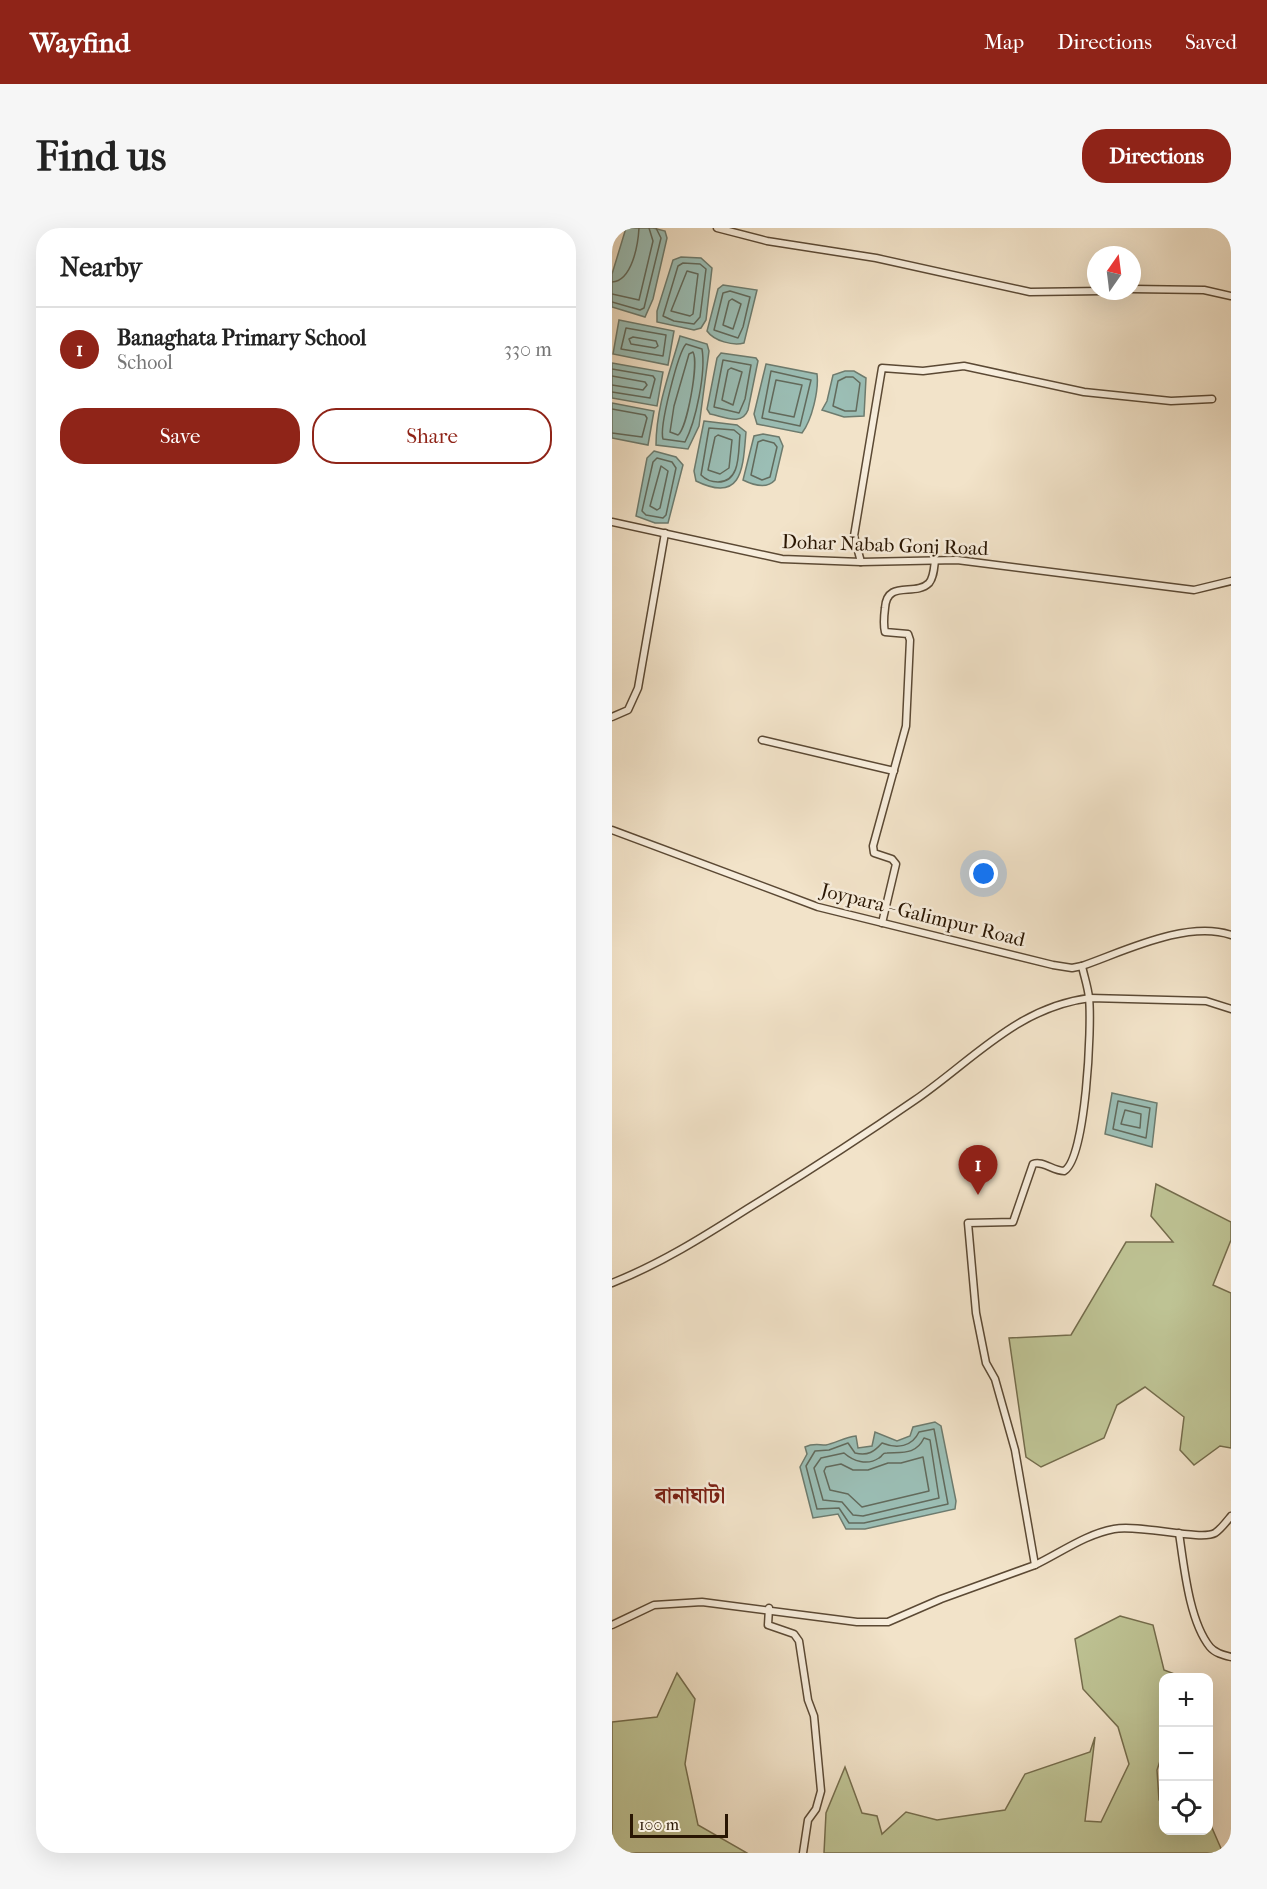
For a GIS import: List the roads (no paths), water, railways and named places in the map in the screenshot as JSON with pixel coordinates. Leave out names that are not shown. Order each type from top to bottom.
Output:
[{"type":"street","points":[[717,228],[767,242],[876,258],[1030,292],[1087,291]]},
{"type":"street","points":[[1141,289],[1204,290],[1231,296]]},
{"type":"street","points":[[861,562],[854,536],[882,368],[923,371],[964,366],[1075,391],[1171,401],[1212,399]]},
{"type":"street","name":"Dohar Nabab Gonj Road","points":[[612,522],[782,559],[861,562],[957,560],[1194,590],[1231,581]]},
{"type":"street","points":[[612,717],[628,710],[638,688],[665,533]]},
{"type":"street","points":[[882,923],[896,864],[892,859],[874,853],[873,846],[906,726],[910,640],[908,634],[885,632],[885,603],[890,594],[899,588],[919,588],[927,585],[932,578],[935,560]]},
{"type":"street","points":[[762,740],[894,771]]},
{"type":"street","name":"Joypara - Galimpur Road","points":[[612,830],[818,907],[1053,965],[1072,968],[1082,966],[1190,931],[1212,930],[1231,935]]},
{"type":"street","points":[[1035,1566],[1015,1450],[995,1379],[986,1363],[976,1313],[968,1224],[1013,1222],[1027,1175],[1036,1162],[1056,1171],[1069,1168],[1085,1108],[1090,998],[1082,966]]},
{"type":"street","points":[[612,1283],[652,1267],[823,1162],[918,1098],[993,1038],[1027,1017],[1076,1000],[1090,998],[1206,1001],[1231,1009]]},
{"type":"street","points":[[612,1625],[654,1605],[702,1602],[769,1608],[872,1623],[888,1622],[949,1596],[1035,1566],[1090,1537],[1116,1528],[1148,1528],[1179,1533],[1215,1533],[1231,1516]]},
{"type":"street","points":[[1179,1533],[1194,1612],[1209,1646],[1216,1652],[1231,1657]]},
{"type":"street","points":[[769,1608],[768,1625],[794,1634],[799,1641],[808,1700],[814,1716],[821,1791],[819,1803],[808,1820],[803,1853]]},
{"type":"water","points":[[626,228],[653,228],[665,231],[667,238],[653,299],[645,317],[612,307],[612,274]]},
{"type":"water","points":[[681,257],[701,258],[712,268],[706,320],[701,328],[694,330],[657,322],[657,311],[673,260]]},
{"type":"water","points":[[723,285],[757,290],[744,343],[724,342],[714,338],[707,331],[718,289]]},
{"type":"water","points":[[619,320],[674,331],[668,365],[613,354]]},
{"type":"water","points":[[680,336],[707,344],[709,351],[699,426],[688,449],[656,445],[661,403]]},
{"type":"water","points":[[721,353],[756,358],[758,361],[748,410],[742,418],[727,418],[710,414],[707,409],[717,358]]},
{"type":"water","points":[[612,363],[663,372],[657,406],[612,398]]},
{"type":"water","points":[[766,364],[817,374],[814,405],[802,433],[757,424],[754,414]]},
{"type":"water","points":[[854,371],[866,378],[864,416],[844,417],[822,410],[827,401],[833,375]]},
{"type":"water","points":[[612,403],[654,411],[648,445],[612,438]]},
{"type":"water","points":[[704,421],[737,425],[746,432],[744,458],[732,485],[723,488],[712,487],[696,481],[694,471]]},
{"type":"water","points":[[763,434],[779,437],[783,446],[775,480],[772,483],[760,485],[743,480],[754,436]]},
{"type":"water","points":[[654,451],[676,457],[683,465],[668,523],[655,523],[636,516],[647,458]]},
{"type":"water","points":[[1112,1093],[1157,1103],[1152,1147],[1105,1134]]},
{"type":"water","points":[[935,1422],[941,1426],[956,1501],[955,1509],[865,1529],[846,1529],[838,1514],[813,1518],[800,1467],[807,1454],[805,1447],[826,1445],[856,1436],[858,1448],[872,1446],[875,1432],[897,1441],[910,1436],[913,1427]]},
{"type":"place","name":"Banaghata Primary School","points":[[978,1195]]},
{"type":"district","name":"বানাঘাটা","points":[[690,1496]]}]
